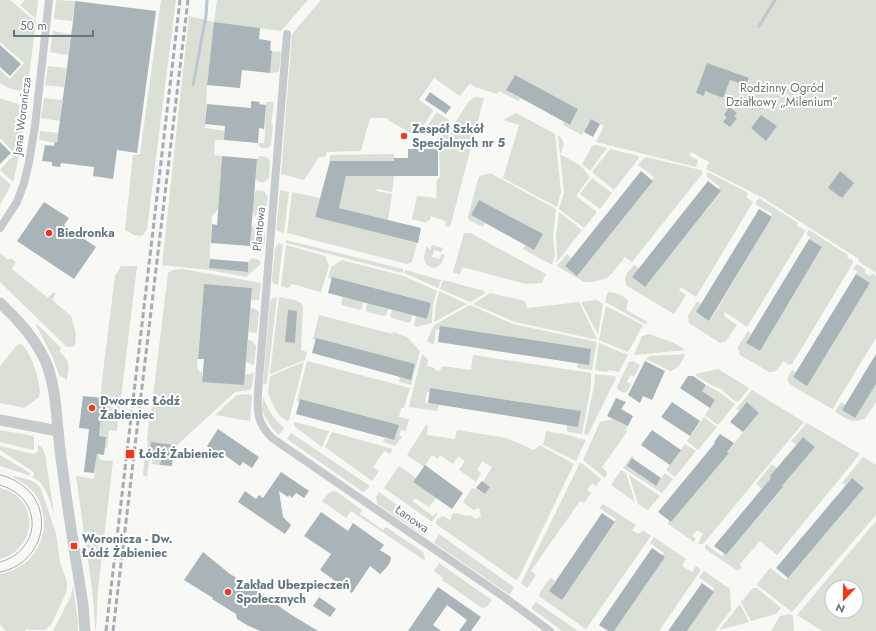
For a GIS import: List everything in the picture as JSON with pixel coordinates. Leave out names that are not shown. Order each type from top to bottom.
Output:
[{"type":"street","name":"Jana Woronicza","points":[[0,228],[17,202],[30,162],[49,0]]},
{"type":"street","name":"Plantowa","points":[[262,425],[257,408],[258,392],[287,34]]},
{"type":"street","points":[[0,303],[31,336],[45,361],[52,383],[83,605],[85,631]]},
{"type":"street","points":[[0,420],[58,431]]},
{"type":"street","name":"Łanowa","points":[[262,425],[272,438],[504,597],[550,631]]},
{"type":"green space","points":[[0,0],[10,0],[36,22],[27,90],[25,91],[12,89],[0,83],[0,70],[10,79],[24,63],[0,42]]},
{"type":"green space","points":[[25,0],[38,0],[36,19],[20,5]]},
{"type":"green space","points":[[56,0],[75,1],[72,21],[54,19]]},
{"type":"green space","points":[[161,0],[176,0],[147,229],[142,236],[134,235],[125,230],[133,155],[140,154]]},
{"type":"green space","points":[[217,0],[308,0],[281,31],[214,22]]},
{"type":"green space","name":"Rodzinny Ogród Działkowy „Milenium”","points":[[321,0],[876,0],[876,273],[858,261],[859,259],[763,198],[706,169],[709,162],[691,152],[690,156],[698,160],[696,167],[596,142],[604,126],[591,119],[582,135],[563,125],[564,122],[570,125],[578,109],[515,75],[506,90],[520,98],[519,101],[499,91],[497,94],[475,87],[470,83],[460,96],[434,78],[419,100],[433,111],[417,135],[414,135],[387,118],[370,118],[361,151],[327,152],[325,157],[319,157],[304,180],[281,174],[292,34]]},
{"type":"green space","points":[[189,16],[214,22],[207,85],[205,128],[225,131],[224,140],[215,140],[214,155],[222,156],[218,209],[212,216],[209,268],[247,272],[248,262],[252,258],[259,260],[261,264],[246,277],[209,270],[162,265]]},
{"type":"green space","points":[[53,31],[71,34],[68,55],[50,52]]},
{"type":"green space","points":[[272,51],[279,51],[281,53],[279,72],[270,73]]},
{"type":"green space","points":[[48,66],[66,68],[64,87],[45,85]]},
{"type":"green space","points":[[475,97],[484,98],[450,227],[445,226],[446,221],[431,216],[429,221],[426,223],[412,219],[417,196],[436,198],[437,180],[440,177],[439,146],[417,146],[417,141],[430,142],[444,134],[457,120],[469,101]]},
{"type":"green space","points":[[0,98],[20,105],[25,109],[19,156],[13,182],[0,170],[15,154],[0,138]]},
{"type":"green space","points":[[44,98],[62,100],[60,121],[41,118]]},
{"type":"green space","points":[[266,102],[274,102],[271,124],[273,126],[271,145],[268,148],[261,148],[258,143],[264,143]]},
{"type":"green space","points":[[437,112],[449,120],[437,132],[429,135],[421,135]]},
{"type":"green space","points":[[516,113],[555,134],[561,192],[557,207],[503,178],[519,125],[503,120]]},
{"type":"green space","points":[[40,131],[58,133],[57,143],[39,140]]},
{"type":"green space","points":[[558,135],[564,144],[560,154]]},
{"type":"green space","points":[[596,145],[607,148],[590,171],[582,164],[592,146]]},
{"type":"green space","points":[[610,149],[639,156],[614,190],[592,172]]},
{"type":"green space","points":[[394,154],[394,161],[330,161],[330,155]]},
{"type":"green space","points":[[560,154],[581,166],[590,177],[576,196],[597,212],[584,228],[559,209],[564,192]]},
{"type":"green space","points":[[260,156],[267,157],[270,161],[269,178],[264,182],[258,182],[255,178],[257,159]]},
{"type":"green space","points":[[646,157],[701,170],[703,173],[632,262],[625,257],[607,278],[593,282],[584,282],[557,266],[567,254],[571,258],[565,266],[577,275],[653,181],[652,180],[654,177],[638,165]]},
{"type":"green space","points":[[708,172],[748,193],[746,197],[753,202],[696,297],[681,287],[679,291],[686,295],[674,314],[627,286],[625,277],[634,265],[639,268],[632,277],[645,287],[721,192],[718,189],[720,187],[706,176]]},
{"type":"green space","points":[[490,173],[556,209],[553,236],[555,256],[552,265],[523,249],[525,245],[534,249],[542,234],[479,200],[471,215],[485,223],[483,227],[469,220],[468,217],[478,179],[480,176]]},
{"type":"green space","points":[[0,175],[11,185],[0,205]]},
{"type":"green space","points":[[346,176],[394,176],[392,192],[377,189],[376,191],[392,194],[388,220],[339,208]]},
{"type":"green space","points":[[592,178],[612,193],[600,209],[580,194]]},
{"type":"green space","points":[[257,190],[264,191],[268,197],[266,212],[263,216],[255,217],[253,203]]},
{"type":"green space","points":[[280,190],[289,192],[284,233],[276,230]]},
{"type":"green space","points":[[292,192],[320,198],[315,217],[417,243],[412,262],[407,264],[287,233]]},
{"type":"green space","points":[[759,198],[798,223],[797,226],[805,230],[805,232],[747,327],[725,312],[724,316],[737,325],[726,341],[720,343],[689,323],[688,316],[697,301],[701,304],[696,313],[710,321],[772,217],[772,214],[755,204]]},
{"type":"green space","points":[[559,212],[582,230],[556,262],[556,236]]},
{"type":"green space","points":[[255,225],[264,228],[265,233],[264,245],[258,250],[253,250],[250,247],[251,228]]},
{"type":"green space","points":[[809,230],[848,255],[847,257],[853,261],[853,263],[792,364],[789,365],[783,361],[776,371],[769,372],[740,355],[738,347],[748,331],[751,333],[746,343],[760,351],[822,247],[809,239],[810,237],[806,234]]},
{"type":"green space","points":[[464,233],[470,233],[546,274],[542,283],[526,284],[462,267],[460,275],[453,272]]},
{"type":"green space","points":[[286,240],[403,269],[403,273],[286,243]]},
{"type":"green space","points":[[278,243],[283,245],[278,285],[273,283],[272,279],[275,249]]},
{"type":"green space","points":[[286,245],[325,256],[329,266],[321,292],[292,284],[288,288],[281,286]]},
{"type":"green space","points":[[432,245],[443,248],[442,252],[434,250],[432,257],[440,259],[441,254],[445,255],[440,264],[433,268],[427,265],[424,258],[427,246],[430,250]]},
{"type":"green space","points":[[0,253],[8,260],[10,258],[16,262],[12,269],[48,298],[53,292],[56,294],[52,300],[71,316],[76,334],[75,346],[67,347],[0,282]]},
{"type":"green space","points":[[342,260],[404,276],[437,291],[433,305],[432,323],[416,327],[414,325],[416,316],[427,319],[431,303],[332,277],[332,279],[328,278],[331,267]]},
{"type":"green space","points":[[857,264],[866,270],[865,273],[870,276],[872,273],[876,276],[876,338],[832,409],[791,385],[788,378],[792,370],[796,372],[793,377],[807,385],[870,283],[856,274],[858,271],[853,269]]},
{"type":"green space","points":[[121,266],[137,266],[117,431],[109,430],[107,448],[105,448],[93,436],[100,430],[103,398],[101,395],[102,380],[115,276]]},
{"type":"green space","points":[[182,269],[261,283],[259,300],[252,300],[252,288],[204,284],[203,294],[197,368],[200,372],[202,372],[202,381],[243,385],[244,375],[254,373],[252,387],[250,390],[235,392],[176,446],[159,443],[162,455],[160,465],[152,464],[153,454],[150,454],[147,477],[143,474],[168,273],[173,270]]},
{"type":"green space","points":[[405,270],[441,280],[438,288],[404,273]]},
{"type":"green space","points":[[443,280],[485,291],[484,294],[470,302],[440,289]]},
{"type":"green space","points":[[439,291],[467,304],[434,322],[436,304]]},
{"type":"green space","points":[[609,292],[624,297],[628,301],[626,310],[646,321],[647,324],[605,302]]},
{"type":"green space","points":[[490,293],[525,301],[527,308],[579,302],[597,339],[515,322],[473,304]]},
{"type":"green space","points":[[277,297],[267,383],[263,385],[270,302],[273,298]]},
{"type":"green space","points":[[279,297],[295,300],[302,304],[301,350],[307,352],[305,360],[270,374]]},
{"type":"green space","points":[[343,297],[363,302],[362,308],[360,310],[342,305],[341,303]]},
{"type":"green space","points":[[597,300],[603,304],[598,335],[581,302]]},
{"type":"green space","points":[[367,303],[388,309],[386,315],[384,316],[367,312]]},
{"type":"green space","points":[[470,305],[513,324],[597,342],[592,370],[577,368],[578,363],[436,329],[434,345],[427,341],[434,325]]},
{"type":"green space","points":[[606,306],[643,325],[628,352],[599,340]]},
{"type":"green space","points":[[251,308],[256,309],[259,312],[257,333],[249,332]]},
{"type":"green space","points":[[392,310],[412,315],[411,321],[409,323],[392,318],[390,316]]},
{"type":"green space","points":[[319,315],[393,334],[393,332],[407,337],[420,351],[411,385],[399,382],[400,377],[313,339]]},
{"type":"green space","points":[[37,324],[61,348],[59,351],[66,358],[68,364],[67,380],[59,375],[53,358],[36,325]]},
{"type":"green space","points":[[649,334],[672,342],[686,350],[634,355],[642,336]]},
{"type":"green space","points":[[248,340],[252,341],[256,346],[254,365],[246,362]]},
{"type":"green space","points":[[599,343],[628,355],[619,372],[595,370]]},
{"type":"green space","points":[[21,344],[25,347],[32,360],[40,392],[39,397],[24,408],[0,403],[0,366],[17,345]]},
{"type":"green space","points":[[422,354],[428,360],[427,366],[440,371],[442,366],[471,370],[473,355],[591,373],[591,386],[582,434],[568,432],[567,430],[567,425],[578,427],[581,411],[431,388],[430,392],[427,392],[425,403],[439,405],[437,411],[409,407]]},
{"type":"green space","points":[[685,354],[678,367],[670,371],[646,359],[650,356]]},
{"type":"green space","points":[[307,361],[410,388],[404,408],[401,408],[399,417],[409,419],[406,431],[401,430],[399,435],[402,437],[395,446],[383,442],[384,438],[394,440],[398,425],[300,399],[299,402],[297,401]]},
{"type":"green space","points":[[633,361],[640,365],[634,377],[630,375],[627,382],[631,384],[628,391],[624,393],[618,390],[617,387],[629,362]]},
{"type":"green space","points":[[304,362],[289,420],[287,421],[276,411],[268,393],[270,376]]},
{"type":"green space","points":[[718,369],[749,388],[738,402],[733,400],[721,389],[711,385],[695,375]]},
{"type":"green space","points":[[595,374],[614,376],[616,378],[588,435],[584,434]]},
{"type":"green space","points":[[876,384],[876,402],[864,420],[862,419],[855,421],[845,418],[835,412],[841,402],[845,405],[842,410],[855,418]]},
{"type":"green space","points":[[706,385],[718,391],[735,404],[718,425],[705,415],[715,400],[702,391]]},
{"type":"green space","points":[[752,390],[804,422],[703,544],[698,544],[703,534],[697,530],[692,536],[696,539],[694,542],[668,524],[669,521],[671,522],[759,413],[747,402],[740,411],[736,409]]},
{"type":"green space","points":[[249,394],[252,396],[250,421],[215,415],[237,395]]},
{"type":"green space","points":[[263,397],[271,414],[284,428],[279,435],[272,428],[262,411]]},
{"type":"green space","points":[[704,417],[717,427],[698,450],[687,441]]},
{"type":"green space","points":[[614,419],[628,426],[626,430],[627,432],[602,467],[607,472],[605,478],[583,460],[600,422]]},
{"type":"green space","points":[[295,422],[329,431],[322,447],[294,426]]},
{"type":"green space","points":[[807,423],[860,454],[777,555],[760,541],[740,564],[742,569],[740,568],[738,571],[705,549],[705,546],[706,544],[722,556],[724,554],[726,555],[783,488],[782,486],[815,447],[803,437],[796,445],[791,441]]},
{"type":"green space","points":[[426,425],[428,425],[427,435],[455,439],[457,430],[506,438],[534,450],[540,445],[574,464],[518,579],[516,580],[436,524],[437,519],[443,516],[450,520],[453,513],[470,515],[476,519],[481,516],[479,508],[473,510],[463,502],[472,488],[485,494],[490,487],[483,482],[492,467],[482,461],[477,470],[481,473],[476,482],[459,470],[465,461],[458,456],[453,464],[440,455],[438,459],[432,455],[424,467],[407,455]]},
{"type":"green space","points":[[0,430],[34,436],[34,449],[0,442]]},
{"type":"green space","points":[[546,431],[586,440],[576,461],[542,444],[544,442]]},
{"type":"green space","points":[[332,432],[393,449],[390,454],[384,451],[373,467],[379,471],[372,481],[325,447]]},
{"type":"green space","points":[[291,433],[370,486],[363,492],[287,439]]},
{"type":"green space","points":[[38,444],[45,454],[54,514],[44,488],[33,478],[34,473],[0,450],[0,446],[33,454],[38,452]]},
{"type":"green space","points":[[685,444],[696,451],[675,477],[666,470]]},
{"type":"green space","points":[[97,453],[100,460],[113,461],[98,590],[96,630],[91,582],[76,476],[94,479]]},
{"type":"green space","points":[[0,455],[30,473],[30,475],[0,466]]},
{"type":"green space","points":[[633,456],[634,457],[627,466],[655,486],[665,473],[673,479],[662,493],[623,468]]},
{"type":"green space","points":[[863,457],[876,465],[876,515],[792,612],[757,584],[770,568],[786,580],[864,488],[852,478],[845,485],[842,483]]},
{"type":"green space","points":[[580,463],[601,479],[596,486],[592,483],[587,490],[591,493],[584,503],[580,501],[531,571],[536,575],[527,588],[521,583]]},
{"type":"green space","points":[[772,464],[777,468],[762,489],[756,484]]},
{"type":"green space","points":[[399,466],[416,478],[413,482],[436,498],[429,507],[415,498],[412,501],[433,516],[438,513],[433,521],[384,488]]},
{"type":"green space","points":[[621,470],[626,473],[635,502],[611,485]]},
{"type":"green space","points":[[629,475],[660,496],[648,510],[638,504]]},
{"type":"green space","points":[[13,477],[24,478],[40,487],[56,533],[60,562],[67,582],[66,593],[51,625],[45,630],[27,629],[25,631],[6,631],[0,625],[0,574],[13,570],[24,564],[39,546],[43,534],[44,522],[42,510],[37,497],[26,486]]},
{"type":"green space","points":[[0,488],[12,493],[22,502],[27,511],[29,521],[25,540],[19,549],[0,559]]},
{"type":"green space","points":[[332,491],[337,492],[362,510],[360,514],[383,530],[386,527],[423,552],[425,558],[424,560],[351,511],[346,518],[322,501]]},
{"type":"green space","points":[[379,492],[428,527],[423,535],[377,504],[376,497]]},
{"type":"green space","points":[[603,504],[636,525],[632,530],[638,534],[643,530],[651,536],[586,629],[540,597],[539,594],[551,578],[555,581],[549,591],[562,599],[615,523],[614,521],[616,519],[599,508]]},
{"type":"green space","points":[[876,521],[876,631],[822,631],[797,615],[824,583],[824,619],[864,619],[864,579],[827,579]]},
{"type":"green space","points":[[439,534],[514,587],[510,595],[434,543]]},
{"type":"green space","points":[[654,537],[686,559],[682,566],[692,572],[696,566],[701,570],[659,631],[614,631],[664,553],[650,543]]},
{"type":"green space","points":[[439,563],[492,600],[489,604],[482,608],[442,580],[443,578],[434,571]]},
{"type":"green space","points":[[704,571],[730,589],[731,610],[715,631],[687,631],[714,592],[712,590],[714,588],[699,577]]},
{"type":"green space","points":[[73,586],[78,631],[53,631],[71,596]]},
{"type":"green space","points":[[753,588],[757,588],[781,608],[776,614],[751,621],[741,602]]},
{"type":"green space","points":[[536,602],[578,631],[562,631],[531,608]]},
{"type":"green space","points":[[740,604],[749,622],[719,630]]},
{"type":"green space","points":[[790,614],[793,616],[794,631],[771,631],[780,616]]},
{"type":"building","points":[[75,1],[156,11],[137,153],[117,150],[113,179],[93,176],[94,167],[61,163],[60,167],[52,166],[52,162],[42,161],[45,145],[54,146],[55,142],[57,143]]},
{"type":"building","points":[[214,22],[260,28],[259,39],[271,41],[270,50],[272,51],[270,73],[242,70],[240,88],[207,85]]},
{"type":"building","points":[[0,45],[21,64],[10,76],[0,67]]},
{"type":"building","points":[[707,63],[749,78],[746,85],[730,80],[723,98],[705,91],[704,96],[696,93]]},
{"type":"building","points":[[515,75],[578,109],[570,125],[506,90]]},
{"type":"building","points":[[430,92],[451,107],[446,114],[425,100]]},
{"type":"building","points":[[251,101],[260,102],[259,104],[266,105],[264,129],[259,128],[258,143],[224,140],[225,126],[205,124],[207,104],[251,108]]},
{"type":"building","points":[[729,107],[737,113],[734,116],[737,118],[730,127],[723,122],[727,117],[724,115]]},
{"type":"building","points":[[761,115],[777,126],[766,141],[751,128]]},
{"type":"building","points":[[591,119],[600,124],[593,137],[584,132]]},
{"type":"building","points":[[0,142],[11,153],[0,164]]},
{"type":"building","points":[[408,149],[438,149],[438,176],[346,176],[339,208],[421,228],[418,243],[315,217],[330,161],[394,161],[394,158],[408,158]]},
{"type":"building","points":[[222,156],[257,159],[250,246],[211,243],[212,224],[217,225]]},
{"type":"building","points":[[641,171],[653,181],[577,276],[565,266]]},
{"type":"building","points":[[840,171],[854,183],[842,198],[828,188]]},
{"type":"building","points":[[708,181],[721,191],[645,287],[632,277]]},
{"type":"building","points":[[479,200],[543,234],[534,250],[471,215]]},
{"type":"building","name":"Biedronka","points":[[44,202],[69,218],[64,225],[96,247],[74,279],[17,241]]},
{"type":"building","points":[[759,209],[772,217],[709,321],[696,312]]},
{"type":"building","points":[[809,239],[822,247],[760,351],[746,343]]},
{"type":"building","points":[[210,259],[248,262],[248,272],[209,268]]},
{"type":"building","points":[[856,274],[870,283],[807,386],[793,377]]},
{"type":"building","points":[[332,277],[431,303],[427,319],[328,293]]},
{"type":"building","points":[[204,284],[252,288],[244,385],[202,382],[204,359],[198,359]]},
{"type":"building","points":[[288,310],[297,311],[295,343],[285,342]]},
{"type":"building","points":[[440,326],[591,349],[589,365],[438,342]]},
{"type":"building","points":[[316,338],[415,364],[411,380],[312,353]]},
{"type":"building","points":[[876,354],[876,384],[855,418],[842,410]]},
{"type":"building","points":[[645,361],[665,371],[652,400],[643,396],[640,403],[628,395]]},
{"type":"building","points":[[688,376],[693,376],[706,385],[702,391],[715,400],[710,408],[680,388]]},
{"type":"building","points":[[430,388],[581,411],[578,427],[428,403]]},
{"type":"building","points":[[83,396],[103,398],[99,436],[106,437],[104,455],[97,454],[94,473],[84,472],[89,429],[79,428]]},
{"type":"building","points":[[616,398],[626,402],[621,409],[633,416],[628,426],[607,416]]},
{"type":"building","points":[[300,399],[399,425],[394,440],[296,414]]},
{"type":"building","points":[[672,402],[700,421],[690,436],[661,417]]},
{"type":"building","points":[[747,402],[759,413],[743,432],[730,422]]},
{"type":"building","points":[[218,429],[259,457],[252,468],[243,462],[240,466],[219,451],[218,454],[207,446]]},
{"type":"building","points":[[652,430],[681,450],[670,465],[641,445]]},
{"type":"building","points":[[720,434],[734,443],[727,452],[729,453],[671,522],[658,512],[715,443],[714,442]]},
{"type":"building","points":[[803,437],[815,447],[726,555],[714,546]]},
{"type":"building","points":[[151,442],[174,445],[172,466],[160,465],[161,460],[149,458]]},
{"type":"building","points":[[632,458],[661,478],[656,486],[627,466]]},
{"type":"building","points":[[425,465],[463,493],[452,509],[413,482]]},
{"type":"building","points":[[281,472],[309,491],[304,498],[296,493],[292,498],[289,495],[288,497],[279,491],[283,517],[291,525],[285,534],[238,502],[245,491],[256,499],[259,495],[263,498]]},
{"type":"building","points":[[852,478],[864,488],[788,578],[776,568]]},
{"type":"building","points":[[482,481],[490,487],[485,494],[476,488]]},
{"type":"building","points":[[321,512],[348,531],[353,523],[384,545],[380,550],[391,557],[387,567],[380,574],[370,566],[352,593],[320,570],[331,554],[304,536]]},
{"type":"building","points":[[602,513],[615,522],[562,600],[549,591]]},
{"type":"building","points":[[652,548],[665,557],[614,631],[608,631],[599,625]]},
{"type":"building","name":"Zakład Ubezpieczeń Społecznych","points":[[203,552],[230,574],[267,596],[266,597],[290,614],[318,631],[260,631],[237,619],[236,614],[184,580]]},
{"type":"building","points":[[702,583],[714,592],[687,631],[668,631]]},
{"type":"building","points":[[438,587],[481,617],[471,631],[459,631],[467,620],[447,605],[433,625],[441,631],[408,631]]},
{"type":"building","points":[[319,597],[336,609],[330,617],[313,606]]},
{"type":"waterway","points":[[193,85],[206,16],[207,0]]},
{"type":"waterway","points":[[759,26],[775,0]]},
{"type":"tram line","points":[[0,475],[14,480],[27,489],[36,501],[40,513],[41,526],[39,539],[25,560],[14,568],[0,572]]},
{"type":"tram line","points":[[0,485],[13,490],[23,499],[29,508],[32,518],[30,537],[25,545],[18,553],[0,562]]},
{"type":"railway","points":[[106,631],[180,0]]},
{"type":"railway","points":[[113,631],[188,0]]},
{"type":"place","name":"Zespół Szkół Specjalnych nr 5","points":[[404,136]]},
{"type":"place","name":"Biedronka","points":[[49,233]]},
{"type":"place","name":"Dworzec Łódź Żabieniec","points":[[92,408]]},
{"type":"place","name":"Łódź Żabieniec","points":[[130,454]]},
{"type":"place","name":"Woronicza - Dw. Łódź Żabieniec","points":[[74,546]]},
{"type":"place","name":"Zakład Ubezpieczeń Społecznych","points":[[228,592]]}]
